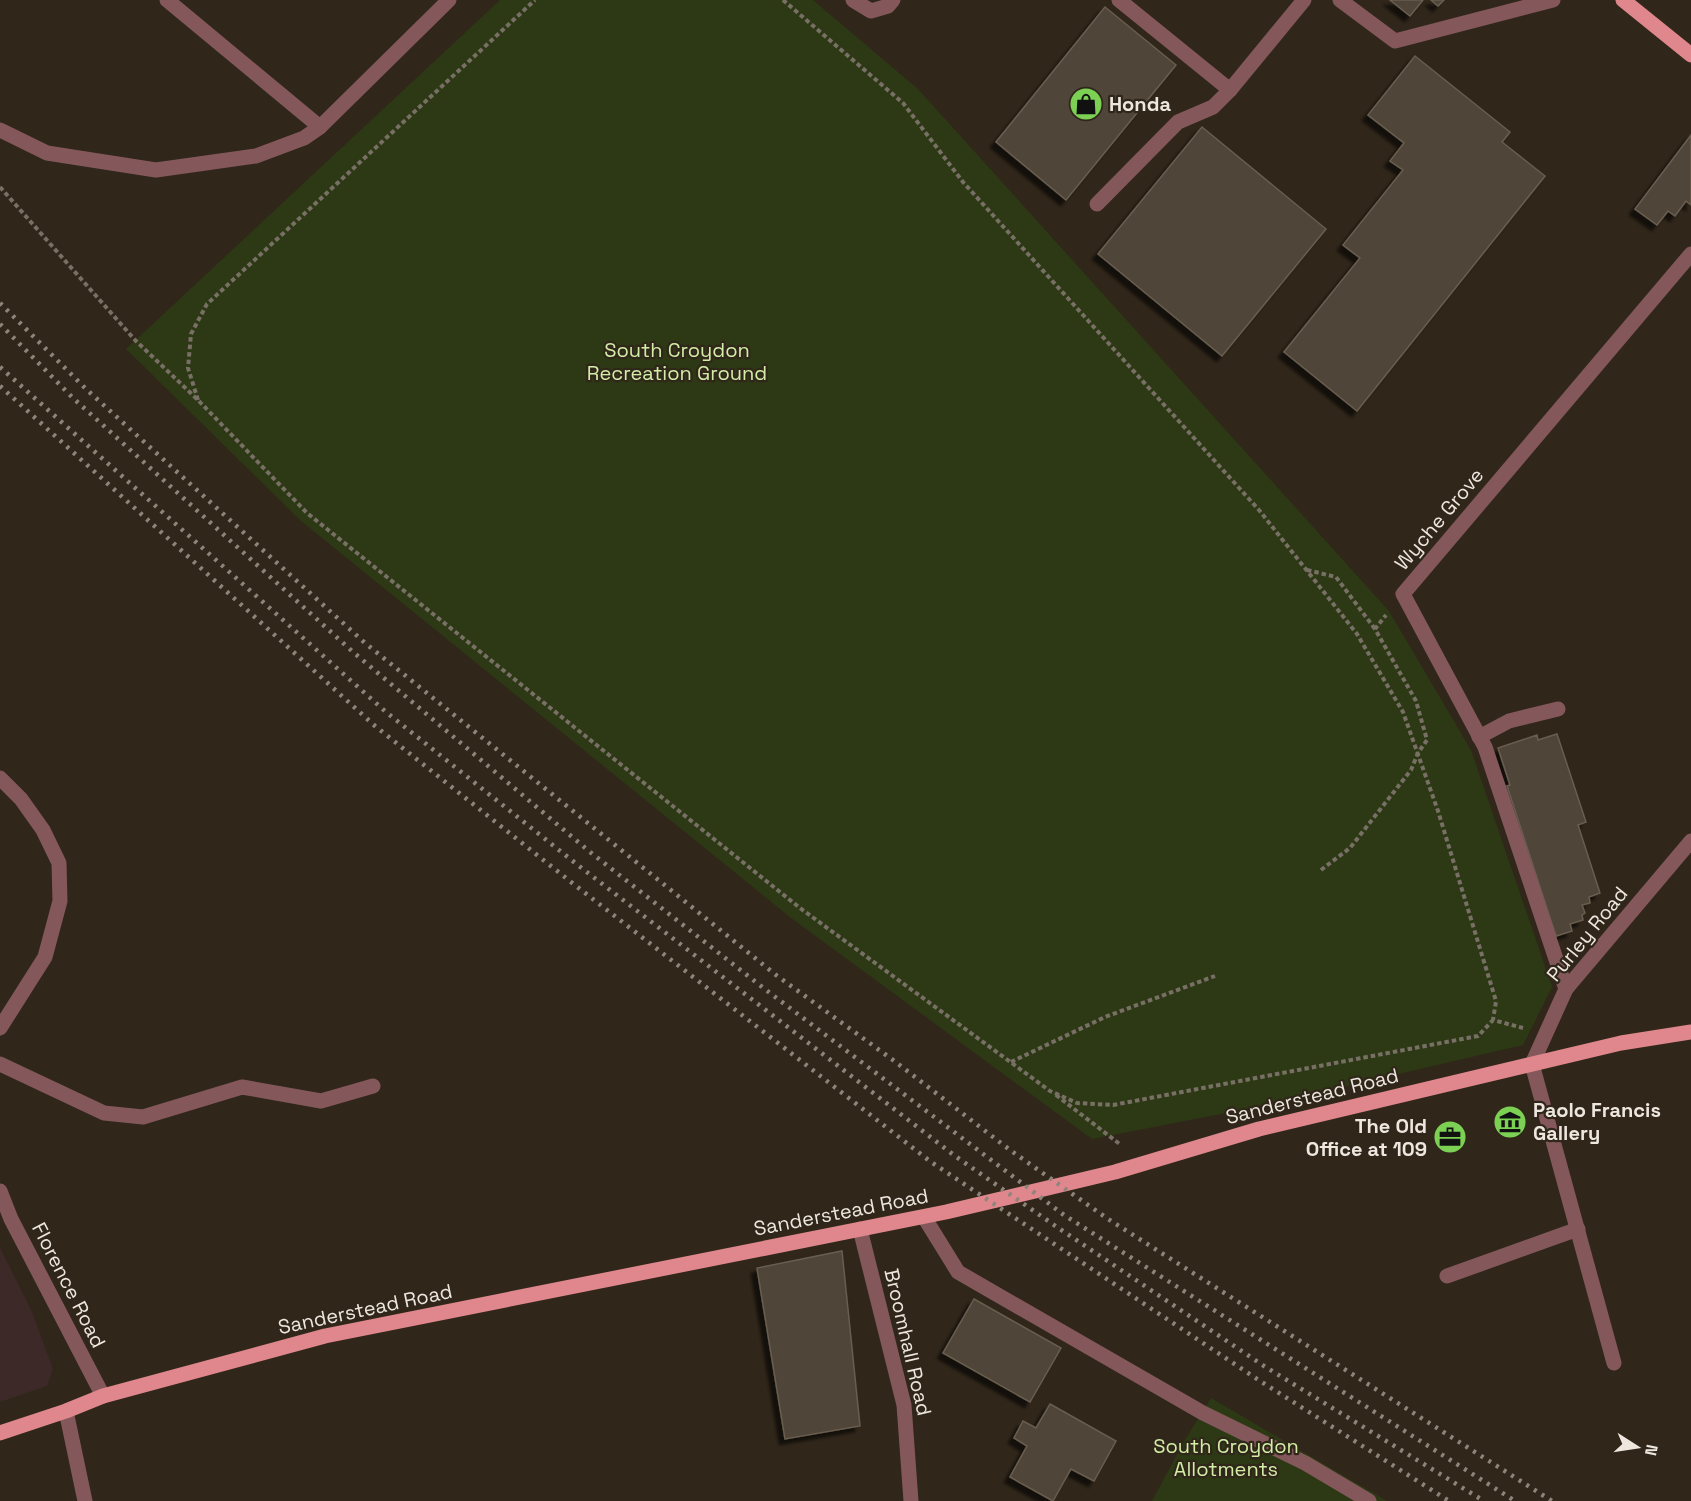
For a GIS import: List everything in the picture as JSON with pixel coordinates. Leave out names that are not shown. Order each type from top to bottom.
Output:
[{"type":"main road","points":[[1623,0],[1691,55]]},
{"type":"main road","name":"Sanderstead Road","points":[[0,1433],[103,1396],[325,1336],[924,1217],[1115,1172],[1259,1129],[1621,1043],[1691,1032]]},
{"type":"street","points":[[167,0],[320,127]]},
{"type":"street","points":[[0,130],[47,153],[156,170],[256,156],[304,138],[320,127],[449,0]]},
{"type":"street","points":[[853,0],[871,11],[888,6],[893,0]]},
{"type":"street","points":[[1119,0],[1230,90]]},
{"type":"street","points":[[1097,204],[1178,122],[1213,107],[1230,90],[1304,0]]},
{"type":"street","points":[[1340,0],[1395,40],[1553,0]]},
{"type":"street","name":"Wyche Grove","points":[[1566,989],[1485,747],[1403,594],[1691,254]]},
{"type":"street","points":[[1479,737],[1509,721],[1558,709]]},
{"type":"street","points":[[0,778],[21,799],[43,830],[58,863],[60,901],[45,957],[0,1028]]},
{"type":"street","name":"Purley Road","points":[[1532,1064],[1566,989],[1691,841]]},
{"type":"street","points":[[0,1064],[104,1113],[143,1117],[242,1087],[321,1101],[373,1086]]},
{"type":"street","points":[[1532,1064],[1614,1363]]},
{"type":"street","name":"Florence Road","points":[[0,1191],[11,1219],[103,1396]]},
{"type":"street","points":[[924,1217],[958,1272],[1203,1413],[1305,1463],[1369,1501]]},
{"type":"street","name":"Broomhall Road","points":[[860,1229],[904,1405],[911,1501]]},
{"type":"street","points":[[1447,1276],[1578,1230]]},
{"type":"street","points":[[66,1411],[85,1501]]},
{"type":"path","points":[[198,400],[188,368],[191,334],[207,304],[535,0]]},
{"type":"path","points":[[783,0],[903,103],[963,182],[1259,510],[1357,634],[1403,712],[1438,811],[1496,1001],[1493,1020],[1478,1036],[1113,1104],[1077,1103],[1050,1091]]},
{"type":"path","points":[[0,187],[135,340],[198,400],[307,513],[800,908],[1011,1062],[1144,1163]]},
{"type":"path","points":[[1306,570],[1336,577],[1375,629],[1416,701],[1427,740],[1418,753],[1411,770],[1350,848],[1321,870]]},
{"type":"path","points":[[1375,629],[1403,594]]},
{"type":"path","points":[[1011,1062],[1105,1017],[1215,976]]},
{"type":"path","points":[[1493,1020],[1546,1033]]},
{"type":"shaded area","points":[[0,1248],[32,1312],[53,1369],[47,1386],[0,1402]]},
{"type":"green space","name":"South Croydon Recreation Ground","points":[[500,0],[813,0],[918,89],[1389,611],[1471,750],[1552,987],[1523,1045],[1257,1107],[1092,1139],[791,918],[301,521],[126,349]]},
{"type":"green space","name":"South Croydon Allotments","points":[[1211,1398],[1387,1501],[1152,1501],[1183,1443]]},
{"type":"building","points":[[1390,0],[1423,0],[1410,16]]},
{"type":"building","points":[[1431,0],[1444,0],[1438,6]]},
{"type":"building","name":"Honda","points":[[1105,7],[1176,65],[1066,200],[996,142]]},
{"type":"building","points":[[1415,56],[1510,132],[1502,142],[1545,176],[1357,411],[1284,352],[1360,258],[1343,245],[1403,170],[1390,161],[1404,143],[1368,115]]},
{"type":"building","points":[[1202,127],[1326,229],[1222,356],[1098,254]]},
{"type":"building","points":[[1691,135],[1691,205],[1686,201],[1675,216],[1668,211],[1657,225],[1635,209]]},
{"type":"building","points":[[1557,734],[1586,822],[1578,825],[1600,893],[1589,897],[1590,903],[1582,905],[1585,913],[1582,915],[1583,920],[1570,924],[1572,931],[1556,936],[1507,786],[1510,785],[1498,748],[1537,735],[1538,740]]},
{"type":"building","points":[[842,1251],[860,1426],[785,1439],[757,1268]]},
{"type":"building","points":[[974,1299],[1061,1348],[1030,1402],[943,1353]]},
{"type":"building","points":[[1050,1404],[1116,1441],[1094,1481],[1071,1469],[1053,1501],[1010,1477],[1027,1446],[1014,1438],[1023,1421],[1036,1428]]},
{"type":"railway","points":[[0,303],[86,389],[365,643],[776,975],[893,1060],[1010,1150],[1108,1219],[1552,1501]]},
{"type":"railway","points":[[0,324],[73,398],[353,652],[590,852],[766,990],[1064,1215],[1515,1501]]},
{"type":"railway","points":[[0,367],[386,712],[579,866],[955,1156],[1264,1366],[1484,1501]]},
{"type":"railway","points":[[0,386],[375,726],[571,882],[931,1162],[1257,1379],[1449,1501]]},
{"type":"place","name":"Honda","points":[[1086,104]]},
{"type":"place","name":"Paolo Francis Gallery","points":[[1510,1122]]},
{"type":"place","name":"The Old Office at 109","points":[[1450,1137]]}]
